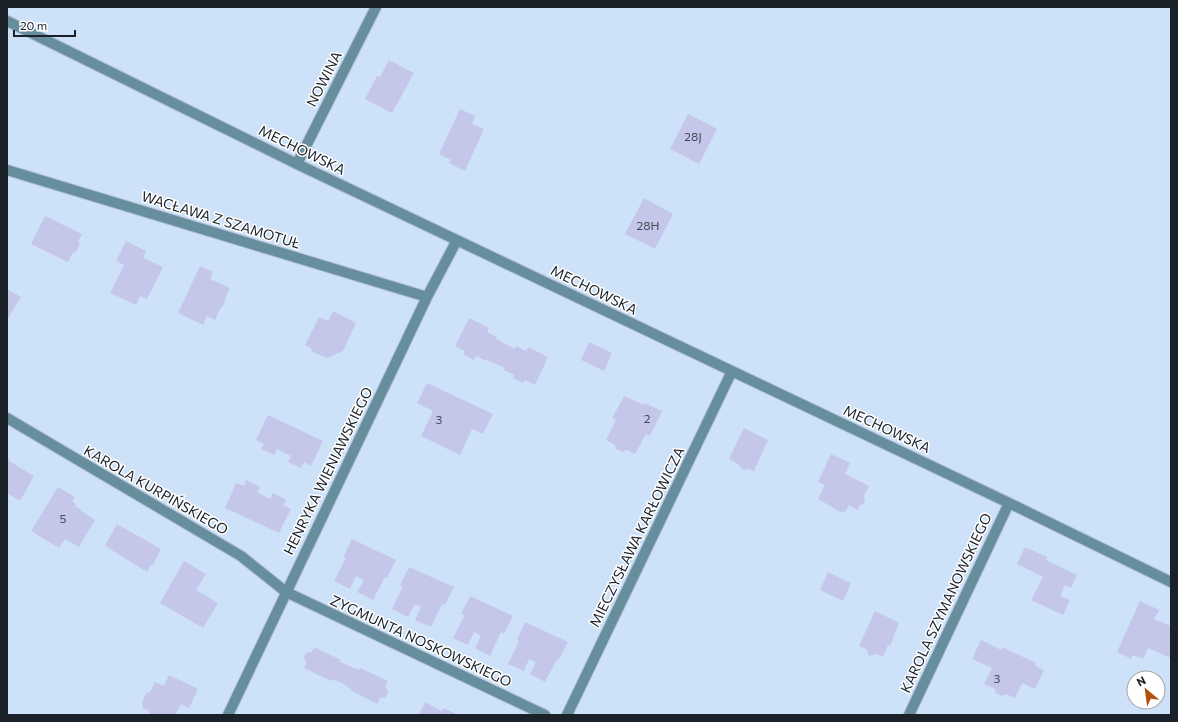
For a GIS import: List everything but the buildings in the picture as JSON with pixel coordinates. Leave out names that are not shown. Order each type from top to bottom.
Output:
[{"type":"street","name":"NOWINA","points":[[297,164],[376,7]]},
{"type":"street","name":"MECHOWSKA","points":[[7,21],[297,164],[1009,503],[1171,582]]},
{"type":"street","name":"WACŁAWA Z SZAMOTUŁ","points":[[7,170],[427,298]]},
{"type":"street","name":"HENRYKA WIENIAWSKIEGO","points":[[228,715],[427,298],[457,240]]},
{"type":"street","name":"MIECZYSŁAWA KARŁOWICZA","points":[[567,715],[732,371]]},
{"type":"street","name":"KAROLA KURPIŃSKIEGO","points":[[7,418],[241,556],[286,592]]},
{"type":"street","name":"KAROLA SZYMANOWSKIEGO","points":[[908,715],[1009,503]]},
{"type":"street","name":"ZYGMUNTA NOSKOWSKIEGO","points":[[286,592],[545,715]]}]
